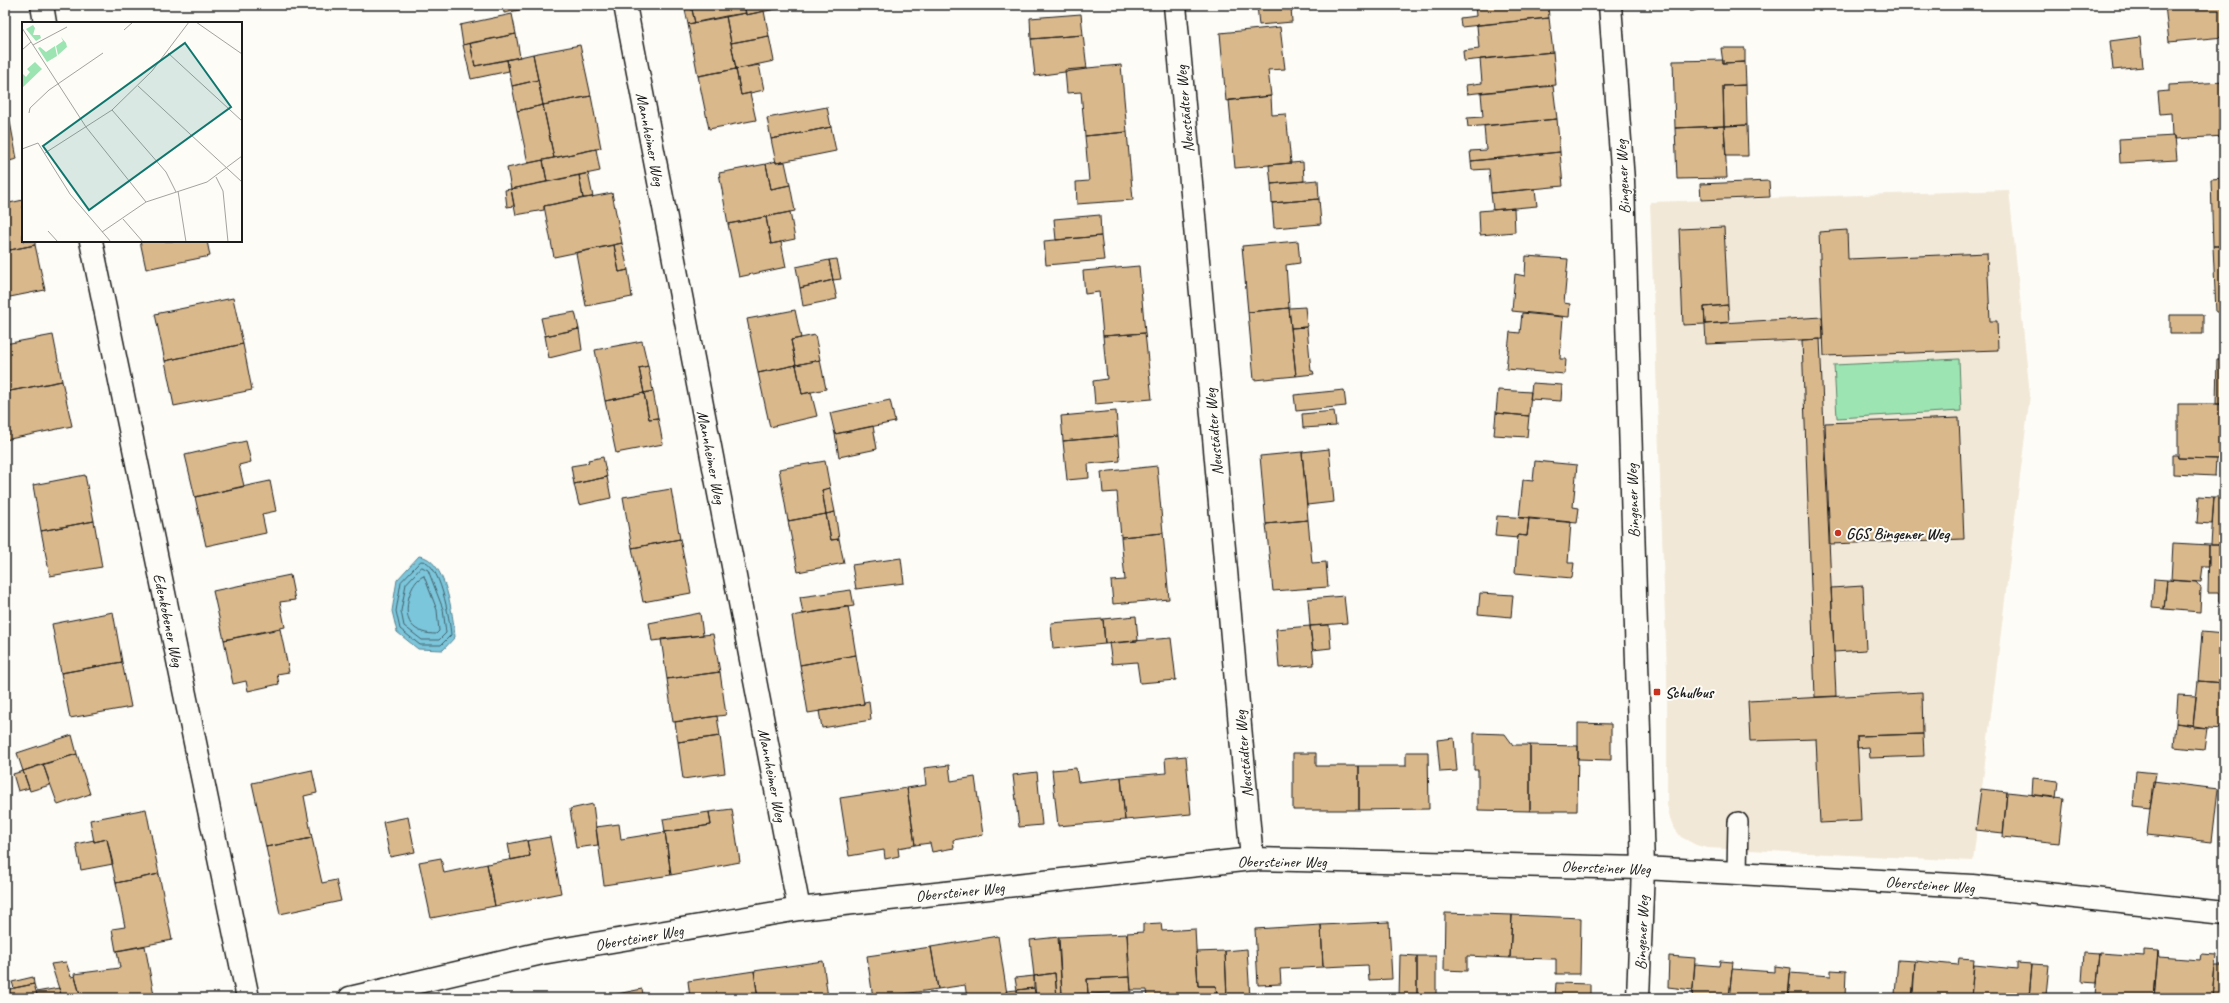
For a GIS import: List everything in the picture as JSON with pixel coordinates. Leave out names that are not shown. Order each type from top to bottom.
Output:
[{"type":"street","points":[[42,5],[46,22]]},
{"type":"street","name":"Mannheimer Weg","points":[[625,5],[799,909]]},
{"type":"street","name":"Neustädter Weg","points":[[1175,5],[1252,858]]},
{"type":"street","name":"Bingener Weg","points":[[1610,5],[1623,182],[1643,868],[1638,998]]},
{"type":"street","name":"Edenkobener Weg","points":[[91,242],[248,998]]},
{"type":"street","name":"Obersteiner Weg","points":[[350,998],[542,953],[799,909],[1252,858],[1643,868],[1972,886],[2224,913]]},
{"type":"lane","points":[[1737,873],[1738,822]]},
{"type":"shaded area","name":"GGS Bingener Weg","points":[[2009,190],[2030,395],[1973,861],[1707,848],[1696,845],[1681,837],[1675,829],[1671,822],[1667,805],[1667,672],[1650,202]]},
{"type":"green space","points":[[1959,359],[1961,411],[1837,418],[1834,365]]},
{"type":"water","points":[[419,556],[428,559],[436,567],[442,577],[450,603],[455,637],[443,650],[418,649],[397,632],[392,611],[397,580]]},
{"type":"building","points":[[503,5],[545,5],[504,13]]},
{"type":"building","points":[[684,5],[691,5],[695,23],[688,24]]},
{"type":"building","points":[[691,5],[744,5],[746,13],[695,23]]},
{"type":"building","points":[[744,5],[796,5],[746,15]]},
{"type":"building","points":[[1257,5],[1298,5],[1291,6],[1292,22],[1259,25]]},
{"type":"building","points":[[1475,5],[1548,5],[1549,18],[1461,27],[1460,18],[1476,16]]},
{"type":"building","points":[[1690,5],[1712,5],[1690,11]]},
{"type":"building","points":[[2165,5],[2224,5],[2224,37],[2169,42]]},
{"type":"building","points":[[764,11],[769,36],[731,43],[726,16],[746,13],[746,15]]},
{"type":"building","points":[[512,14],[516,34],[463,45],[460,25]]},
{"type":"building","points":[[1081,14],[1083,35],[1031,39],[1030,18]]},
{"type":"building","points":[[726,16],[736,69],[698,76],[688,24]]},
{"type":"building","points":[[1549,18],[1553,52],[1464,61],[1463,51],[1479,49],[1477,25]]},
{"type":"building","points":[[1280,27],[1285,69],[1268,70],[1271,96],[1226,101],[1220,33]]},
{"type":"building","points":[[516,34],[520,57],[475,66],[470,43]]},
{"type":"building","points":[[1083,35],[1087,69],[1035,76],[1031,39]]},
{"type":"building","points":[[769,36],[774,61],[736,69],[731,43]]},
{"type":"building","points":[[2140,37],[2143,67],[2113,70],[2110,41]]},
{"type":"building","points":[[470,43],[475,66],[507,60],[509,71],[471,79],[463,45]]},
{"type":"building","points":[[580,45],[591,96],[543,105],[533,54]]},
{"type":"building","points":[[1721,48],[1745,48],[1745,62],[1723,63]]},
{"type":"building","points":[[1553,52],[1556,85],[1467,94],[1466,85],[1482,83],[1480,59]]},
{"type":"building","points":[[533,54],[538,80],[512,86],[507,60]]},
{"type":"building","points":[[1723,60],[1723,63],[1745,62],[1746,85],[1723,86],[1724,126],[1675,128],[1673,61]]},
{"type":"building","points":[[759,65],[764,90],[741,95],[736,69]]},
{"type":"building","points":[[1121,65],[1127,132],[1085,136],[1081,92],[1067,93],[1065,70]]},
{"type":"building","points":[[736,69],[741,95],[750,93],[756,120],[709,129],[698,76]]},
{"type":"building","points":[[538,80],[543,105],[517,111],[512,86]]},
{"type":"building","points":[[2224,82],[2224,136],[2175,139],[2175,136],[2172,136],[2171,113],[2160,114],[2158,92],[2169,91],[2169,85]]},
{"type":"building","points":[[1746,85],[1747,125],[1724,126],[1723,86]]},
{"type":"building","points":[[1553,86],[1557,119],[1468,127],[1467,118],[1483,117],[1481,93]]},
{"type":"building","points":[[591,96],[601,148],[554,158],[543,105]]},
{"type":"building","points":[[1271,96],[1272,115],[1286,114],[1291,163],[1235,168],[1229,100]]},
{"type":"building","points":[[5,98],[8,111],[5,112]]},
{"type":"building","points":[[543,105],[554,158],[528,163],[517,111]]},
{"type":"building","points":[[827,107],[831,127],[771,139],[767,118]]},
{"type":"building","points":[[8,111],[17,159],[5,162],[5,112]]},
{"type":"building","points":[[1557,119],[1560,152],[1471,161],[1470,151],[1486,150],[1484,126]]},
{"type":"building","points":[[1747,125],[1748,156],[1726,156],[1724,126]]},
{"type":"building","points":[[1724,126],[1727,178],[1677,179],[1675,128]]},
{"type":"building","points":[[831,127],[836,151],[776,163],[771,139]]},
{"type":"building","points":[[1127,132],[1133,200],[1077,204],[1076,182],[1089,181],[1085,136]]},
{"type":"building","points":[[2175,136],[2177,160],[2120,163],[2119,139]]},
{"type":"building","points":[[596,149],[600,171],[547,182],[543,160]]},
{"type":"building","points":[[1560,152],[1563,186],[1491,193],[1489,169],[1472,170],[1471,161]]},
{"type":"building","points":[[543,160],[547,182],[511,189],[507,168]]},
{"type":"building","points":[[776,161],[776,163],[785,162],[790,185],[771,189],[766,164]]},
{"type":"building","points":[[1303,162],[1304,181],[1271,184],[1269,165]]},
{"type":"building","points":[[766,164],[771,189],[790,185],[795,211],[728,224],[719,173]]},
{"type":"building","points":[[588,173],[593,197],[583,198],[579,175]]},
{"type":"building","points":[[579,175],[583,198],[544,206],[544,210],[516,215],[511,189]]},
{"type":"building","points":[[2224,178],[2224,246],[2213,246],[2211,179]]},
{"type":"building","points":[[1318,180],[1319,199],[1272,203],[1271,184]]},
{"type":"building","points":[[1769,181],[1770,197],[1701,200],[1700,184]]},
{"type":"building","points":[[511,189],[514,206],[507,207],[505,190]]},
{"type":"building","points":[[1535,189],[1537,206],[1493,210],[1491,193]]},
{"type":"building","points":[[612,193],[622,243],[554,257],[544,206]]},
{"type":"building","points":[[1319,199],[1321,224],[1274,228],[1272,203]]},
{"type":"building","points":[[22,200],[22,242],[35,242],[35,245],[5,251],[5,204]]},
{"type":"building","points":[[1514,208],[1515,232],[1480,235],[1479,211]]},
{"type":"building","points":[[790,212],[795,239],[771,244],[766,217]]},
{"type":"building","points":[[1100,215],[1101,236],[1056,240],[1054,219]]},
{"type":"building","points":[[766,217],[771,244],[781,242],[786,267],[739,277],[728,224]]},
{"type":"building","points":[[1724,227],[1728,305],[1704,307],[1705,324],[1683,325],[1679,229]]},
{"type":"building","points":[[1847,230],[1848,259],[1987,253],[1990,321],[1997,321],[1998,350],[1824,356],[1819,232]]},
{"type":"building","points":[[1101,236],[1104,260],[1046,265],[1044,241]]},
{"type":"building","points":[[1298,241],[1300,263],[1286,265],[1289,308],[1248,312],[1242,246]]},
{"type":"building","points":[[140,242],[207,242],[210,256],[146,269]]},
{"type":"building","points":[[622,243],[628,270],[619,272],[614,245]]},
{"type":"building","points":[[35,245],[45,290],[5,298],[5,251]]},
{"type":"building","points":[[614,245],[619,272],[628,270],[632,297],[586,306],[576,253]]},
{"type":"building","points":[[2213,246],[2224,246],[2224,312],[2216,312]]},
{"type":"building","points":[[1526,256],[1568,259],[1564,303],[1570,304],[1569,317],[1512,311],[1515,274],[1525,276]]},
{"type":"building","points":[[837,259],[841,279],[833,280],[829,260]]},
{"type":"building","points":[[829,260],[833,280],[800,288],[796,267]]},
{"type":"building","points":[[1139,266],[1145,333],[1103,336],[1099,292],[1085,294],[1083,271]]},
{"type":"building","points":[[833,280],[837,299],[803,306],[800,288]]},
{"type":"building","points":[[233,298],[243,344],[165,361],[155,314]]},
{"type":"building","points":[[1728,305],[1729,322],[1705,324],[1704,307]]},
{"type":"building","points":[[1305,307],[1307,327],[1291,328],[1289,308]]},
{"type":"building","points":[[1289,308],[1296,376],[1254,380],[1248,312]]},
{"type":"building","points":[[795,310],[801,338],[791,340],[796,365],[758,373],[747,319]]},
{"type":"building","points":[[575,312],[579,329],[545,336],[541,318]]},
{"type":"building","points":[[1522,313],[1563,317],[1560,359],[1566,359],[1565,374],[1506,369],[1510,332],[1520,333]]},
{"type":"building","points":[[2170,315],[2203,315],[2203,334],[2170,334]]},
{"type":"building","points":[[1822,317],[1823,339],[1706,344],[1705,324]]},
{"type":"building","points":[[1307,327],[1311,371],[1313,371],[1314,374],[1296,376],[1291,328]]},
{"type":"building","points":[[579,329],[582,350],[549,358],[545,336]]},
{"type":"building","points":[[1145,333],[1152,399],[1095,404],[1093,381],[1107,379],[1103,336]]},
{"type":"building","points":[[53,335],[62,381],[5,392],[5,344]]},
{"type":"building","points":[[815,335],[820,360],[796,365],[791,340]]},
{"type":"building","points":[[1820,339],[1836,696],[1815,697],[1802,340]]},
{"type":"building","points":[[642,341],[648,366],[639,368],[644,393],[605,401],[595,350]]},
{"type":"building","points":[[243,344],[252,390],[174,406],[165,361]]},
{"type":"building","points":[[2217,359],[2224,359],[2224,404],[2216,404]]},
{"type":"building","points":[[820,360],[826,389],[802,394],[796,365]]},
{"type":"building","points":[[796,365],[802,394],[811,392],[817,416],[770,427],[758,373]]},
{"type":"building","points":[[648,366],[653,391],[644,393],[639,368]]},
{"type":"building","points":[[62,381],[72,426],[5,440],[5,392]]},
{"type":"building","points":[[1532,383],[1562,385],[1561,401],[1530,399]]},
{"type":"building","points":[[1344,390],[1346,406],[1296,411],[1294,395]]},
{"type":"building","points":[[1498,390],[1531,392],[1529,416],[1496,413]]},
{"type":"building","points":[[653,391],[658,418],[649,419],[644,393]]},
{"type":"building","points":[[644,393],[649,419],[658,418],[663,444],[616,453],[605,401]]},
{"type":"building","points":[[890,400],[895,422],[835,434],[830,413]]},
{"type":"building","points":[[2178,404],[2224,404],[2224,459],[2178,458]]},
{"type":"building","points":[[1116,411],[1118,436],[1063,441],[1061,416]]},
{"type":"building","points":[[1334,411],[1336,426],[1303,428],[1302,414]]},
{"type":"building","points":[[1496,413],[1529,416],[1527,437],[1494,435]]},
{"type":"building","points":[[1959,418],[1964,539],[1830,544],[1825,423]]},
{"type":"building","points":[[873,426],[877,449],[839,457],[835,434]]},
{"type":"building","points":[[1118,436],[1120,461],[1088,464],[1089,478],[1067,480],[1063,441]]},
{"type":"building","points":[[246,441],[251,462],[239,465],[244,486],[195,497],[185,455]]},
{"type":"building","points":[[1329,449],[1334,502],[1307,505],[1302,452]]},
{"type":"building","points":[[1302,452],[1308,520],[1266,524],[1260,456]]},
{"type":"building","points":[[2173,455],[2177,455],[2178,458],[2216,459],[2215,476],[2173,474]]},
{"type":"building","points":[[603,457],[607,477],[574,484],[571,466],[589,463],[588,460]]},
{"type":"building","points":[[825,461],[830,488],[822,490],[826,514],[788,521],[779,469]]},
{"type":"building","points":[[1535,461],[1577,465],[1573,507],[1579,508],[1577,523],[1519,518],[1523,480],[1533,481]]},
{"type":"building","points":[[1157,466],[1163,533],[1121,537],[1117,492],[1103,493],[1101,472]]},
{"type":"building","points":[[85,475],[94,521],[41,531],[33,485]]},
{"type":"building","points":[[607,477],[611,498],[579,505],[574,484]]},
{"type":"building","points":[[270,481],[276,511],[262,514],[266,533],[206,546],[195,497]]},
{"type":"building","points":[[830,488],[835,512],[826,514],[822,490]]},
{"type":"building","points":[[671,489],[680,539],[632,548],[623,497]]},
{"type":"building","points":[[2199,496],[2214,497],[2212,524],[2197,523]]},
{"type":"building","points":[[2214,497],[2224,497],[2224,545],[2211,545]]},
{"type":"building","points":[[835,512],[839,539],[831,540],[826,514]]},
{"type":"building","points":[[826,514],[831,540],[839,539],[844,563],[798,572],[788,521]]},
{"type":"building","points":[[1497,516],[1529,518],[1527,536],[1518,535],[1518,538],[1495,536]]},
{"type":"building","points":[[1529,518],[1571,522],[1568,563],[1574,563],[1572,578],[1515,573],[1518,535],[1527,536]]},
{"type":"building","points":[[1308,520],[1312,563],[1326,562],[1328,587],[1273,591],[1266,524]]},
{"type":"building","points":[[94,521],[102,567],[50,576],[41,531]]},
{"type":"building","points":[[1163,533],[1169,599],[1113,604],[1111,581],[1125,580],[1121,537]]},
{"type":"building","points":[[680,539],[691,593],[643,602],[632,548]]},
{"type":"building","points":[[2173,543],[2209,545],[2209,566],[2203,566],[2201,582],[2171,580]]},
{"type":"building","points":[[2209,545],[2224,545],[2224,602],[2219,602],[2219,593],[2208,593]]},
{"type":"building","points":[[901,558],[904,583],[856,589],[852,565]]},
{"type":"building","points":[[290,575],[295,600],[280,602],[285,627],[224,640],[213,591]]},
{"type":"building","points":[[2154,579],[2167,580],[2164,609],[2152,608]]},
{"type":"building","points":[[2167,580],[2196,582],[2201,588],[2200,612],[2164,609]]},
{"type":"building","points":[[1863,586],[1866,650],[1834,652],[1831,588]]},
{"type":"building","points":[[851,590],[854,606],[803,614],[800,597]]},
{"type":"building","points":[[1480,593],[1513,595],[1511,617],[1478,614]]},
{"type":"building","points":[[1344,596],[1347,623],[1310,626],[1308,599]]},
{"type":"building","points":[[848,606],[856,655],[800,665],[792,616]]},
{"type":"building","points":[[113,612],[122,662],[61,673],[52,624]]},
{"type":"building","points":[[700,613],[703,635],[652,641],[649,623]]},
{"type":"building","points":[[1136,616],[1138,641],[1105,644],[1103,619]]},
{"type":"building","points":[[1103,619],[1105,644],[1053,649],[1051,623]]},
{"type":"building","points":[[1329,625],[1331,648],[1313,650],[1310,626]]},
{"type":"building","points":[[1310,626],[1314,665],[1279,668],[1276,629]]},
{"type":"building","points":[[280,629],[289,672],[277,674],[279,684],[248,691],[246,681],[233,684],[224,640]]},
{"type":"building","points":[[2202,632],[2224,634],[2224,683],[2198,681]]},
{"type":"building","points":[[713,634],[720,672],[667,679],[661,639]]},
{"type":"building","points":[[1171,638],[1176,680],[1140,683],[1137,662],[1112,664],[1109,643]]},
{"type":"building","points":[[856,655],[864,704],[808,713],[800,665]]},
{"type":"building","points":[[122,662],[131,707],[70,718],[61,673]]},
{"type":"building","points":[[720,672],[726,715],[673,722],[667,679]]},
{"type":"building","points":[[2198,681],[2224,683],[2224,729],[2193,727]]},
{"type":"building","points":[[1922,692],[1923,734],[1857,736],[1861,821],[1820,823],[1816,739],[1750,741],[1748,701]]},
{"type":"building","points":[[2178,695],[2196,696],[2193,725],[2176,723]]},
{"type":"building","points":[[869,701],[871,720],[822,728],[819,711],[864,704],[864,702]]},
{"type":"building","points":[[717,716],[720,736],[678,742],[675,722]]},
{"type":"building","points":[[1578,723],[1611,724],[1611,760],[1578,759]]},
{"type":"building","points":[[2176,723],[2207,728],[2204,750],[2174,747]]},
{"type":"building","points":[[1474,733],[1505,734],[1513,745],[1530,745],[1530,811],[1478,810],[1478,770],[1474,770]]},
{"type":"building","points":[[1923,734],[1924,756],[1870,758],[1869,747],[1857,748],[1857,736]]},
{"type":"building","points":[[72,735],[77,754],[23,771],[17,753]]},
{"type":"building","points":[[720,736],[725,773],[683,779],[678,742]]},
{"type":"building","points":[[1454,738],[1457,771],[1440,772],[1437,740]]},
{"type":"building","points":[[1530,745],[1578,746],[1577,811],[1530,811]]},
{"type":"building","points":[[1406,752],[1428,752],[1429,809],[1359,810],[1359,766],[1406,766]]},
{"type":"building","points":[[1293,753],[1316,753],[1316,766],[1359,766],[1359,810],[1293,810]]},
{"type":"building","points":[[77,754],[90,794],[58,805],[43,764]]},
{"type":"building","points":[[1186,756],[1191,814],[1125,820],[1121,777],[1166,773],[1165,758]]},
{"type":"building","points":[[43,764],[50,785],[30,791],[23,771]]},
{"type":"building","points":[[949,765],[951,781],[975,777],[983,835],[953,840],[954,848],[932,852],[930,843],[915,845],[907,788],[926,785],[924,768]]},
{"type":"building","points":[[1076,768],[1078,782],[1121,777],[1125,820],[1058,826],[1052,770]]},
{"type":"building","points":[[312,770],[317,793],[304,796],[312,838],[266,847],[252,783]]},
{"type":"building","points":[[23,771],[29,788],[18,791],[13,774]]},
{"type":"building","points":[[2136,771],[2156,773],[2150,808],[2133,806]]},
{"type":"building","points":[[1037,772],[1042,825],[1019,827],[1013,775]]},
{"type":"building","points":[[2033,778],[2058,781],[2056,798],[2032,795]]},
{"type":"building","points":[[2153,781],[2218,789],[2212,842],[2147,835]]},
{"type":"building","points":[[907,788],[915,845],[898,848],[899,856],[885,859],[884,850],[849,856],[840,798]]},
{"type":"building","points":[[1981,789],[2007,792],[2003,833],[1976,830]]},
{"type":"building","points":[[2007,792],[2064,798],[2059,843],[2003,837]]},
{"type":"building","points":[[593,804],[598,845],[576,848],[570,809]]},
{"type":"building","points":[[146,809],[159,874],[116,883],[107,839],[94,842],[90,820]]},
{"type":"building","points":[[732,809],[740,862],[671,875],[665,832],[711,825],[709,812]]},
{"type":"building","points":[[709,812],[711,825],[665,832],[663,819]]},
{"type":"building","points":[[408,817],[415,852],[390,857],[383,822]]},
{"type":"building","points":[[619,824],[621,839],[665,832],[671,875],[604,885],[596,827]]},
{"type":"building","points":[[550,837],[561,893],[495,906],[487,864],[530,856],[527,841]]},
{"type":"building","points":[[312,838],[322,883],[336,880],[341,901],[280,914],[266,847]]},
{"type":"building","points":[[107,839],[113,864],[81,870],[76,844]]},
{"type":"building","points":[[527,840],[530,856],[511,860],[508,844]]},
{"type":"building","points":[[441,858],[444,873],[487,864],[495,906],[431,918],[419,862]]},
{"type":"building","points":[[159,874],[172,940],[116,951],[112,929],[125,927],[116,883]]},
{"type":"building","points":[[1445,913],[1512,915],[1510,958],[1467,956],[1467,971],[1444,970]]},
{"type":"building","points":[[1512,915],[1581,918],[1580,974],[1556,974],[1556,959],[1510,958]]},
{"type":"building","points":[[1389,922],[1392,979],[1369,980],[1368,965],[1323,967],[1321,925]]},
{"type":"building","points":[[1161,923],[1162,931],[1195,929],[1198,986],[1216,986],[1217,998],[1148,998],[1147,990],[1131,990],[1127,933],[1143,932],[1143,924]]},
{"type":"building","points":[[1321,925],[1323,967],[1280,969],[1281,984],[1258,985],[1255,929]]},
{"type":"building","points":[[1127,934],[1129,977],[1087,979],[1088,994],[1062,995],[1058,937]]},
{"type":"building","points":[[998,936],[1007,994],[967,998],[965,985],[938,989],[931,947]]},
{"type":"building","points":[[1059,937],[1063,998],[1057,998],[1055,973],[1034,976],[1030,940]]},
{"type":"building","points":[[145,946],[154,995],[138,998],[81,998],[74,974],[120,968],[117,951]]},
{"type":"building","points":[[931,947],[938,989],[896,995],[896,998],[873,998],[867,956]]},
{"type":"building","points":[[1247,949],[1250,998],[1227,998],[1225,951]]},
{"type":"building","points":[[2144,950],[2158,951],[2154,998],[2117,998],[2117,996],[2096,995],[2100,953],[2144,956]]},
{"type":"building","points":[[1225,951],[1227,998],[1217,998],[1216,986],[1198,986],[1196,952]]},
{"type":"building","points":[[2158,951],[2159,957],[2200,960],[2201,954],[2216,955],[2212,998],[2154,998]]},
{"type":"building","points":[[2084,953],[2100,954],[2097,983],[2082,982]]},
{"type":"building","points":[[1400,955],[1417,956],[1417,998],[1399,998]]},
{"type":"building","points":[[1417,956],[1436,956],[1436,998],[1417,998]]},
{"type":"building","points":[[1669,956],[1695,958],[1693,990],[1668,987]]},
{"type":"building","points":[[1959,958],[1974,959],[1971,998],[1912,998],[1915,961],[1958,965]]},
{"type":"building","points":[[1898,960],[1915,961],[1913,996],[1895,994]]},
{"type":"building","points":[[823,961],[828,998],[758,998],[754,971]]},
{"type":"building","points":[[1720,961],[1733,962],[1729,998],[1692,998],[1695,964],[1719,966]]},
{"type":"building","points":[[66,962],[71,977],[75,976],[81,998],[62,998],[51,964]]},
{"type":"building","points":[[2017,963],[2032,964],[2029,998],[1971,998],[1974,965],[2017,969]]},
{"type":"building","points":[[2032,964],[2049,965],[2046,995],[2040,994],[2040,998],[2029,997]]},
{"type":"building","points":[[2215,965],[2224,965],[2224,998],[2212,998]]},
{"type":"building","points":[[1775,966],[1791,968],[1788,998],[1729,998],[1732,969],[1775,972]]},
{"type":"building","points":[[1831,970],[1846,971],[1845,998],[1788,998],[1790,973],[1831,976]]},
{"type":"building","points":[[754,971],[758,998],[690,998],[688,981]]},
{"type":"building","points":[[1055,973],[1057,998],[1036,998],[1034,976]]},
{"type":"building","points":[[1034,976],[1034,988],[1017,990],[1015,978]]},
{"type":"building","points":[[33,977],[34,984],[14,988],[12,982]]},
{"type":"building","points":[[1130,977],[1131,992],[1088,994],[1087,979]]},
{"type":"building","points":[[1556,983],[1590,984],[1590,998],[1555,998]]},
{"type":"building","points":[[34,984],[38,998],[5,998],[5,990]]},
{"type":"building","points":[[59,988],[62,998],[38,998],[36,992]]},
{"type":"building","points":[[1034,988],[1036,998],[1018,998],[1017,990]]},
{"type":"building","points":[[642,989],[644,998],[597,998]]},
{"type":"building","points":[[1017,990],[1018,998],[1007,998],[1006,991]]},
{"type":"building","points":[[1085,994],[1086,998],[1063,998],[1062,995]]},
{"type":"building","points":[[2040,994],[2063,996],[2062,998],[2040,998]]},
{"type":"building","points":[[2063,996],[2085,997],[2062,998]]},
{"type":"place","name":"GGS Bingener Weg","points":[[1838,533]]},
{"type":"place","name":"Schulbus","points":[[1657,692]]}]
